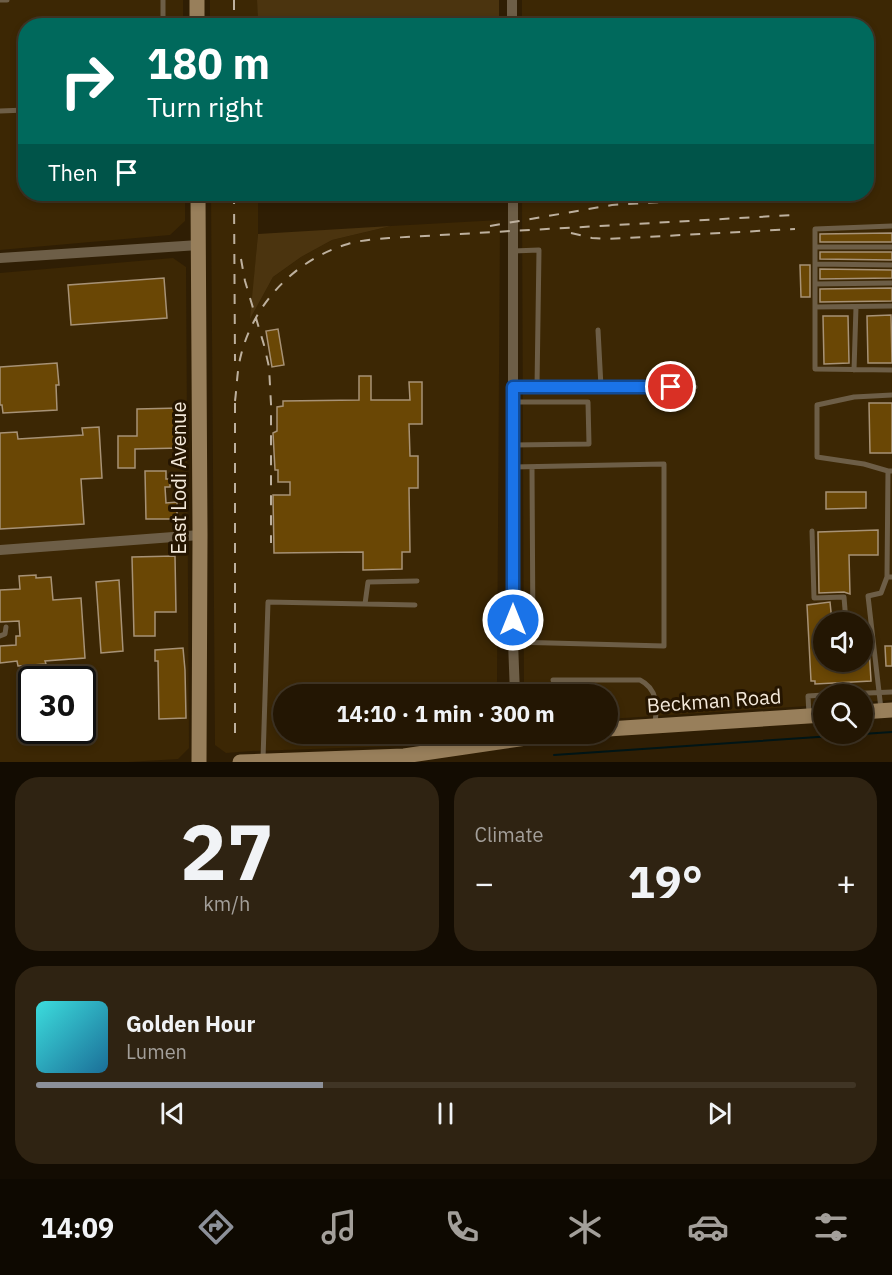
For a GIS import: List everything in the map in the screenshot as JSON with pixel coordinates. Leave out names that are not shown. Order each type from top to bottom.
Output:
[{"type":"street","points":[[197,0],[197,18]]},
{"type":"street","points":[[512,0],[512,18]]},
{"type":"street","name":"East Lodi Avenue","points":[[198,201],[199,762]]},
{"type":"street","points":[[513,201],[515,684]]},
{"type":"street","points":[[0,258],[199,245]]},
{"type":"street","points":[[0,550],[200,535]]},
{"type":"street","name":"Beckman Road","points":[[618,728],[813,715]]},
{"type":"street","points":[[240,762],[404,756],[480,744]]},
{"type":"lane","points":[[0,0],[7,0]]},
{"type":"lane","points":[[163,0],[163,18]]},
{"type":"lane","points":[[0,111],[18,110]]},
{"type":"lane","points":[[892,226],[815,229],[815,369],[892,370]]},
{"type":"lane","points":[[815,248],[892,247]]},
{"type":"lane","points":[[513,250],[539,250],[537,387]]},
{"type":"lane","points":[[815,264],[892,265]]},
{"type":"lane","points":[[815,284],[892,283]]},
{"type":"lane","points":[[815,307],[892,306]]},
{"type":"lane","points":[[854,369],[856,307]]},
{"type":"lane","points":[[598,330],[601,387]]},
{"type":"lane","points":[[513,387],[695,387]]},
{"type":"lane","points":[[870,612],[868,597],[882,594],[889,577],[890,471],[864,464],[817,457],[817,405],[854,397],[892,395]]},
{"type":"lane","points":[[513,402],[588,402],[589,444],[513,445]]},
{"type":"lane","points":[[513,467],[664,464],[664,646],[513,642]]},
{"type":"lane","points":[[532,467],[533,642]]},
{"type":"lane","points":[[812,531],[814,598],[844,597],[845,612]]},
{"type":"lane","points":[[365,604],[368,582],[417,581]]},
{"type":"lane","points":[[263,760],[268,602],[415,604]]},
{"type":"lane","points":[[0,636],[5,634],[6,627]]},
{"type":"lane","points":[[873,639],[879,693],[886,711]]},
{"type":"lane","points":[[553,680],[640,680],[650,687],[656,699],[655,726]]},
{"type":"lane","points":[[873,693],[892,692]]},
{"type":"lane","points":[[813,696],[808,696],[813,708]]},
{"type":"shaded area","points":[[0,0],[183,0],[183,18],[18,18],[18,201],[185,201],[185,221],[170,235],[0,250]]},
{"type":"shaded area","points":[[210,0],[257,0],[258,18],[210,18]]},
{"type":"shaded area","points":[[257,0],[499,0],[499,18],[258,18]]},
{"type":"shaded area","points":[[522,0],[892,0],[892,700],[873,701],[873,684],[813,684],[813,706],[618,718],[618,684],[524,684],[522,201],[874,201],[874,18],[522,18]]},
{"type":"shaded area","points":[[211,201],[258,201],[258,234],[251,317],[273,277],[301,257],[332,240],[391,226],[500,220],[497,684],[273,684],[273,744],[416,744],[226,753],[215,745]]},
{"type":"shaded area","points":[[391,226],[332,240],[301,257],[273,277],[250,319],[258,234]]},
{"type":"shaded area","points":[[173,258],[186,267],[189,748],[178,759],[129,762],[0,762],[0,273]]},
{"type":"building","points":[[892,233],[892,242],[820,242],[820,234]]},
{"type":"building","points":[[820,252],[892,252],[892,260],[820,259]]},
{"type":"building","points":[[800,265],[810,265],[810,297],[801,297]]},
{"type":"building","points":[[820,269],[892,270],[892,278],[820,279]]},
{"type":"building","points":[[164,278],[167,318],[71,325],[68,285]]},
{"type":"building","points":[[892,288],[892,301],[820,302],[820,289]]},
{"type":"building","points":[[891,315],[892,363],[868,363],[867,316]]},
{"type":"building","points":[[823,316],[848,316],[849,363],[824,364]]},
{"type":"building","points":[[278,329],[284,365],[272,367],[266,331]]},
{"type":"building","points":[[57,363],[59,385],[56,385],[57,410],[3,413],[2,405],[0,405],[0,367]]},
{"type":"building","points":[[359,376],[371,376],[371,400],[410,400],[409,382],[422,382],[422,424],[409,424],[410,456],[418,456],[418,488],[409,488],[410,552],[402,552],[402,569],[363,570],[363,552],[274,553],[273,495],[290,495],[290,482],[278,482],[278,470],[275,470],[273,433],[277,431],[277,407],[283,406],[283,401],[359,400]]},
{"type":"building","points":[[869,403],[892,403],[892,453],[870,453]]},
{"type":"building","points":[[180,408],[181,448],[135,449],[135,468],[118,468],[118,436],[137,436],[137,409]]},
{"type":"building","points":[[99,427],[102,478],[81,479],[84,524],[0,529],[0,433],[17,432],[18,439],[83,435],[82,428]]},
{"type":"building","points":[[145,471],[166,471],[166,479],[170,479],[170,487],[165,487],[166,503],[177,502],[177,519],[146,519]]},
{"type":"building","points":[[826,492],[866,492],[866,508],[826,509]]},
{"type":"building","points":[[878,530],[878,555],[849,555],[850,594],[844,592],[819,593],[818,532]]},
{"type":"building","points":[[175,556],[176,612],[155,612],[155,636],[134,636],[132,557]]},
{"type":"building","points":[[19,576],[51,577],[53,600],[81,598],[85,658],[18,666],[17,661],[0,663],[0,646],[16,645],[16,636],[20,636],[19,621],[0,622],[0,590],[20,589]]},
{"type":"building","points":[[119,580],[123,651],[101,653],[96,582]]},
{"type":"building","points":[[830,602],[831,612],[813,612],[813,672],[870,672],[871,681],[815,684],[815,681],[811,681],[807,605]]},
{"type":"building","points":[[885,646],[892,646],[892,666],[886,666]]},
{"type":"building","points":[[183,648],[186,718],[159,719],[158,661],[155,661],[155,650]]},
{"type":"waterway","points":[[554,755],[892,732]]},
{"type":"railway","points":[[234,0],[234,18]]},
{"type":"railway","points":[[234,201],[235,361]]},
{"type":"railway","points":[[490,226],[612,205],[677,201]]},
{"type":"railway","points":[[235,401],[241,355],[247,336],[267,301],[295,272],[311,260],[348,244],[389,238],[793,215]]},
{"type":"railway","points":[[571,233],[607,239],[795,229]]},
{"type":"railway","points":[[241,259],[269,367],[271,543]]},
{"type":"railway","points":[[235,394],[235,733]]},
{"type":"route","points":[[513,620],[513,387],[671,387]]}]
